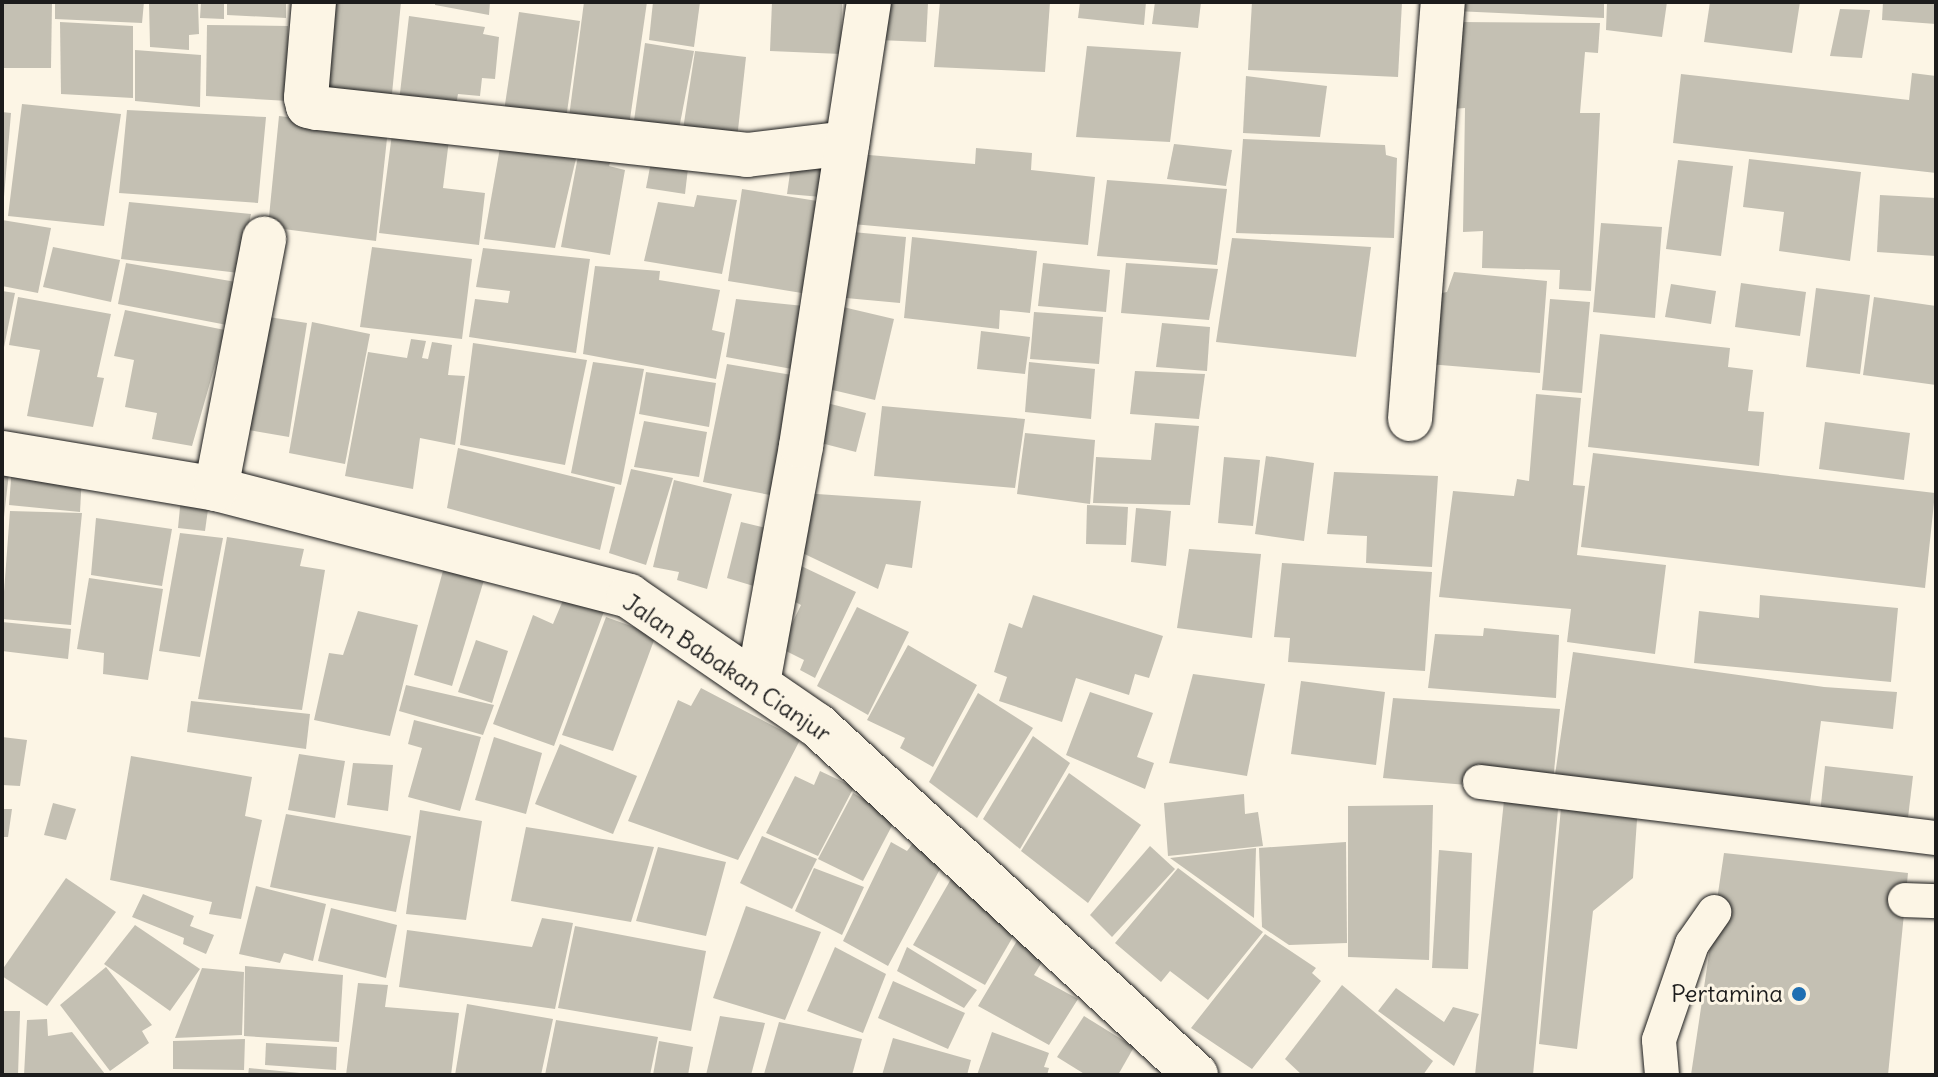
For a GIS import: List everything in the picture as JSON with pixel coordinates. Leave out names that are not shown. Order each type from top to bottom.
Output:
[{"type":"street","points":[[314,2],[306,98],[308,106],[747,155],[847,143]]},
{"type":"street","points":[[758,683],[801,446],[869,2]]},
{"type":"street","points":[[1410,419],[1443,2]]},
{"type":"street","points":[[216,489],[264,239]]},
{"type":"street","name":"Jalan Babakan Cianjur","points":[[2,453],[216,489],[629,596],[817,725],[1196,1075]]},
{"type":"lane","points":[[1480,782],[1936,838]]},
{"type":"lane","points":[[1662,1075],[1659,1040],[1692,944],[1714,912]]},
{"type":"building","points":[[2,2],[52,2],[51,68],[2,68]]},
{"type":"building","points":[[55,2],[144,2],[142,23],[55,19]]},
{"type":"building","points":[[149,2],[198,2],[199,34],[189,35],[189,50],[150,47]]},
{"type":"building","points":[[201,2],[224,2],[224,19],[200,18]]},
{"type":"building","points":[[227,2],[286,2],[286,18],[227,15]]},
{"type":"building","points":[[319,2],[401,2],[390,114],[308,104]]},
{"type":"building","points":[[435,2],[490,2],[489,15],[435,5]]},
{"type":"building","points":[[584,2],[647,2],[629,126],[569,117]]},
{"type":"building","points":[[653,2],[700,2],[694,47],[649,40]]},
{"type":"building","points":[[772,2],[842,2],[841,54],[770,51]]},
{"type":"building","points":[[880,2],[928,3],[926,42],[878,40]]},
{"type":"building","points":[[940,2],[1050,2],[1045,72],[934,67]]},
{"type":"building","points":[[1080,2],[1146,2],[1144,25],[1078,18]]},
{"type":"building","points":[[1155,2],[1201,2],[1198,28],[1152,24]]},
{"type":"building","points":[[1252,2],[1402,2],[1398,77],[1248,70]]},
{"type":"building","points":[[1455,2],[1604,2],[1604,18],[1455,11]]},
{"type":"building","points":[[1607,2],[1667,2],[1662,37],[1606,30]]},
{"type":"building","points":[[1710,2],[1800,2],[1792,53],[1704,42]]},
{"type":"building","points":[[1883,2],[1936,2],[1936,24],[1882,20]]},
{"type":"building","points":[[1840,9],[1870,10],[1862,58],[1830,56]]},
{"type":"building","points":[[519,12],[580,21],[566,119],[504,111]]},
{"type":"building","points":[[409,16],[485,27],[483,34],[499,37],[495,79],[482,78],[480,96],[458,94],[454,116],[398,110]]},
{"type":"building","points":[[60,22],[133,26],[133,98],[61,94]]},
{"type":"building","points":[[1456,22],[1600,23],[1598,53],[1585,52],[1580,113],[1600,113],[1591,291],[1559,289],[1560,270],[1482,268],[1483,231],[1463,232],[1465,108],[1451,109]]},
{"type":"building","points":[[207,25],[288,26],[288,101],[206,96]]},
{"type":"building","points":[[645,43],[694,51],[678,134],[633,128]]},
{"type":"building","points":[[1087,46],[1181,52],[1170,142],[1076,137]]},
{"type":"building","points":[[135,50],[201,55],[200,107],[135,101]]},
{"type":"building","points":[[695,51],[746,57],[737,139],[682,136]]},
{"type":"building","points":[[1912,73],[1936,76],[1936,173],[1673,143],[1681,74],[1909,100]]},
{"type":"building","points":[[1246,76],[1327,86],[1320,137],[1243,133]]},
{"type":"building","points":[[22,104],[121,114],[104,226],[8,216]]},
{"type":"building","points":[[127,110],[266,117],[258,203],[119,193]]},
{"type":"building","points":[[2,112],[11,113],[4,197],[2,197]]},
{"type":"building","points":[[279,116],[388,129],[376,241],[268,227]]},
{"type":"building","points":[[392,134],[449,140],[443,188],[485,193],[479,245],[379,233]]},
{"type":"building","points":[[1243,139],[1385,145],[1386,155],[1397,158],[1394,238],[1236,233]]},
{"type":"building","points":[[501,142],[578,150],[555,248],[484,239]]},
{"type":"building","points":[[1174,144],[1232,150],[1226,186],[1167,179]]},
{"type":"building","points":[[976,148],[1032,153],[1031,170],[1095,177],[1088,245],[852,224],[857,154],[975,164]]},
{"type":"building","points":[[579,151],[612,156],[609,166],[625,170],[610,255],[561,247]]},
{"type":"building","points":[[792,159],[837,163],[833,198],[787,194]]},
{"type":"building","points":[[1749,159],[1861,172],[1850,261],[1779,251],[1784,212],[1743,207]]},
{"type":"building","points":[[1678,160],[1733,166],[1721,256],[1666,249]]},
{"type":"building","points":[[651,162],[688,168],[685,194],[646,188]]},
{"type":"building","points":[[1107,180],[1227,189],[1217,265],[1097,256]]},
{"type":"building","points":[[742,189],[830,203],[814,295],[728,281]]},
{"type":"building","points":[[697,195],[737,200],[722,274],[644,261],[658,202],[694,207]]},
{"type":"building","points":[[1880,195],[1936,198],[1936,256],[1877,252]]},
{"type":"building","points":[[129,202],[251,214],[239,273],[121,259]]},
{"type":"building","points":[[2,220],[51,228],[38,293],[2,286]]},
{"type":"building","points":[[1601,223],[1662,227],[1655,318],[1593,312]]},
{"type":"building","points":[[842,231],[906,237],[900,303],[835,297]]},
{"type":"building","points":[[912,237],[1037,251],[1030,313],[1000,310],[999,329],[904,318]]},
{"type":"building","points":[[1232,238],[1371,247],[1356,357],[1216,342]]},
{"type":"building","points":[[53,247],[120,260],[111,302],[43,287]]},
{"type":"building","points":[[372,247],[472,259],[462,339],[360,327]]},
{"type":"building","points":[[483,248],[590,259],[576,353],[469,337],[475,299],[508,303],[510,291],[476,287]]},
{"type":"building","points":[[126,263],[236,282],[227,325],[118,304]]},
{"type":"building","points":[[1043,263],[1110,270],[1106,312],[1038,306]]},
{"type":"building","points":[[1126,263],[1218,269],[1209,320],[1121,313]]},
{"type":"building","points":[[595,266],[660,271],[659,280],[720,290],[712,330],[725,333],[716,379],[583,354]]},
{"type":"building","points":[[1454,272],[1547,281],[1540,373],[1428,364],[1425,296],[1447,292]]},
{"type":"building","points":[[1741,283],[1806,292],[1800,336],[1735,327]]},
{"type":"building","points":[[1671,284],[1716,291],[1711,324],[1665,317]]},
{"type":"building","points":[[1816,288],[1870,295],[1860,374],[1806,367]]},
{"type":"building","points":[[2,291],[15,293],[3,352],[2,352]]},
{"type":"building","points":[[18,297],[111,314],[97,377],[104,378],[93,427],[27,416],[40,350],[9,345]]},
{"type":"building","points":[[1874,297],[1936,306],[1936,385],[1863,375]]},
{"type":"building","points":[[736,299],[804,306],[792,369],[726,357]]},
{"type":"building","points":[[1550,299],[1590,302],[1582,393],[1542,390]]},
{"type":"building","points":[[843,307],[894,319],[875,400],[824,388]]},
{"type":"building","points":[[125,310],[225,330],[192,446],[152,439],[157,413],[125,407],[134,360],[114,356]]},
{"type":"building","points":[[1034,312],[1103,317],[1099,364],[1030,359]]},
{"type":"building","points":[[256,315],[307,323],[289,437],[237,428]]},
{"type":"building","points":[[312,322],[370,334],[345,464],[289,453]]},
{"type":"building","points":[[1162,323],[1210,327],[1207,371],[1156,367]]},
{"type":"building","points":[[981,331],[1030,337],[1025,374],[977,369]]},
{"type":"building","points":[[1600,334],[1730,348],[1728,367],[1753,370],[1748,411],[1764,412],[1759,466],[1588,447]]},
{"type":"building","points":[[411,339],[426,341],[422,358],[428,359],[432,342],[452,345],[448,375],[465,376],[455,445],[420,438],[413,489],[345,476],[368,352],[407,358]]},
{"type":"building","points":[[473,343],[587,360],[565,465],[460,445]]},
{"type":"building","points":[[593,362],[644,369],[621,485],[571,473]]},
{"type":"building","points":[[1029,362],[1095,369],[1091,419],[1025,412]]},
{"type":"building","points":[[727,364],[798,376],[775,496],[703,482]]},
{"type":"building","points":[[1135,371],[1205,374],[1199,419],[1130,414]]},
{"type":"building","points":[[646,372],[716,383],[709,427],[639,414]]},
{"type":"building","points":[[1536,394],[1581,398],[1573,485],[1585,486],[1577,555],[1666,565],[1655,654],[1567,642],[1571,609],[1439,597],[1453,491],[1514,496],[1517,479],[1529,481]]},
{"type":"building","points":[[823,402],[866,413],[856,452],[813,441]]},
{"type":"building","points":[[882,406],[1025,419],[1015,488],[874,476]]},
{"type":"building","points":[[644,421],[707,432],[699,477],[634,467]]},
{"type":"building","points":[[1825,422],[1910,433],[1904,480],[1819,469]]},
{"type":"building","points":[[1155,423],[1199,426],[1190,505],[1093,503],[1096,457],[1151,460]]},
{"type":"building","points":[[1025,433],[1095,440],[1090,504],[1017,494]]},
{"type":"building","points":[[458,448],[615,487],[600,550],[447,508]]},
{"type":"building","points":[[1593,453],[1935,493],[1925,588],[1581,547]]},
{"type":"building","points":[[1266,456],[1314,463],[1304,541],[1255,534]]},
{"type":"building","points":[[1224,457],[1260,460],[1253,526],[1218,523]]},
{"type":"building","points":[[2,463],[10,464],[4,517],[2,517]]},
{"type":"building","points":[[12,467],[82,475],[80,512],[9,505]]},
{"type":"building","points":[[631,469],[673,478],[646,565],[609,553]]},
{"type":"building","points":[[1334,472],[1438,476],[1432,567],[1366,563],[1367,536],[1327,534]]},
{"type":"building","points":[[674,480],[732,494],[707,589],[677,580],[679,572],[653,567]]},
{"type":"building","points":[[802,493],[921,501],[912,568],[886,564],[878,589],[794,549]]},
{"type":"building","points":[[181,497],[209,502],[205,531],[178,528]]},
{"type":"building","points":[[1087,505],[1128,507],[1126,545],[1086,544]]},
{"type":"building","points":[[1136,508],[1171,511],[1166,566],[1131,562]]},
{"type":"building","points":[[10,511],[82,513],[71,625],[2,619]]},
{"type":"building","points":[[96,518],[172,529],[162,586],[91,575]]},
{"type":"building","points":[[741,522],[774,530],[757,587],[727,578]]},
{"type":"building","points":[[180,533],[223,538],[200,657],[159,651]]},
{"type":"building","points":[[227,537],[304,549],[300,566],[325,570],[302,710],[198,699]]},
{"type":"building","points":[[1189,549],[1261,554],[1252,638],[1177,628]]},
{"type":"building","points":[[446,560],[487,570],[452,686],[414,675]]},
{"type":"building","points":[[1282,563],[1432,572],[1425,671],[1288,662],[1290,638],[1274,637]]},
{"type":"building","points":[[799,565],[856,592],[815,678],[800,670],[804,660],[780,648],[801,605],[784,596]]},
{"type":"building","points":[[89,578],[163,589],[148,680],[103,674],[104,653],[77,649]]},
{"type":"building","points":[[566,593],[606,606],[554,746],[493,724],[533,615],[553,624]]},
{"type":"building","points":[[1033,595],[1163,636],[1149,678],[1135,674],[1129,695],[1076,678],[1062,722],[999,701],[1007,677],[994,672],[1009,623],[1022,628]]},
{"type":"building","points":[[1760,595],[1898,608],[1891,682],[1694,663],[1699,611],[1759,618]]},
{"type":"building","points":[[857,607],[909,632],[868,715],[817,686]]},
{"type":"building","points":[[358,611],[418,625],[390,736],[314,720],[329,653],[343,655]]},
{"type":"building","points":[[606,617],[656,635],[613,751],[562,735]]},
{"type":"building","points":[[2,622],[71,629],[68,659],[2,651]]},
{"type":"building","points":[[1484,628],[1559,635],[1556,698],[1428,688],[1435,634],[1483,636]]},
{"type":"building","points":[[476,640],[508,651],[492,703],[458,692]]},
{"type":"building","points":[[908,645],[977,685],[933,767],[900,748],[905,738],[867,720]]},
{"type":"building","points":[[1573,652],[1824,687],[1897,692],[1893,729],[1821,721],[1809,810],[1555,775]]},
{"type":"building","points":[[1193,674],[1265,684],[1247,776],[1169,763]]},
{"type":"building","points":[[1301,681],[1385,692],[1376,765],[1291,754]]},
{"type":"building","points":[[406,685],[494,705],[483,735],[399,711]]},
{"type":"building","points":[[701,688],[800,740],[738,860],[628,821],[678,700],[691,706]]},
{"type":"building","points":[[1090,692],[1153,713],[1137,757],[1154,763],[1145,789],[1066,755]]},
{"type":"building","points":[[978,693],[1033,728],[977,818],[929,782]]},
{"type":"building","points":[[1393,698],[1560,709],[1553,782],[1467,785],[1383,778]]},
{"type":"building","points":[[191,701],[310,714],[306,749],[187,732]]},
{"type":"building","points":[[414,720],[481,737],[460,811],[408,797],[422,748],[408,744]]},
{"type":"building","points":[[1033,736],[1070,763],[1020,849],[983,819]]},
{"type":"building","points":[[2,737],[27,740],[20,786],[2,785]]},
{"type":"building","points":[[494,737],[542,753],[526,814],[475,800]]},
{"type":"building","points":[[560,744],[637,776],[613,834],[535,804]]},
{"type":"building","points":[[299,754],[345,761],[335,818],[288,810]]},
{"type":"building","points":[[131,756],[252,777],[245,816],[262,820],[241,919],[209,914],[212,902],[110,880]]},
{"type":"building","points":[[353,763],[393,765],[388,811],[347,805]]},
{"type":"building","points":[[1825,766],[1913,776],[1907,826],[1820,814]]},
{"type":"building","points":[[820,771],[854,787],[818,856],[766,833],[795,776],[814,785]]},
{"type":"building","points":[[1069,773],[1141,825],[1088,903],[1021,851]]},
{"type":"building","points":[[1505,791],[1559,799],[1533,1075],[1475,1075]]},
{"type":"building","points":[[853,793],[896,818],[863,881],[818,859]]},
{"type":"building","points":[[1244,794],[1245,814],[1258,812],[1263,846],[1168,856],[1164,803]]},
{"type":"building","points":[[1562,797],[1638,805],[1633,878],[1593,911],[1577,1049],[1539,1044]]},
{"type":"building","points":[[53,803],[76,809],[66,840],[44,835]]},
{"type":"building","points":[[1433,805],[1429,960],[1348,957],[1348,806]]},
{"type":"building","points":[[2,809],[12,809],[8,837],[2,837]]},
{"type":"building","points":[[420,810],[482,821],[466,920],[406,914]]},
{"type":"building","points":[[286,814],[411,836],[396,912],[270,887]]},
{"type":"building","points":[[526,827],[654,847],[631,922],[511,901]]},
{"type":"building","points":[[762,836],[817,859],[792,909],[740,883]]},
{"type":"building","points":[[916,839],[947,856],[888,966],[843,941],[891,842],[907,851]]},
{"type":"building","points":[[1346,842],[1347,943],[1289,945],[1262,927],[1259,848]]},
{"type":"building","points":[[1150,846],[1175,869],[1112,937],[1090,915]]},
{"type":"building","points":[[658,847],[726,862],[706,936],[636,921]]},
{"type":"building","points":[[1256,848],[1254,918],[1170,858]]},
{"type":"building","points":[[1439,850],[1472,853],[1468,969],[1432,968]]},
{"type":"building","name":"Pertamina","points":[[1724,853],[1908,873],[1888,1075],[1691,1075]]},
{"type":"building","points":[[814,868],[864,887],[842,935],[795,911]]},
{"type":"building","points":[[1178,868],[1263,932],[1208,1000],[1170,971],[1161,982],[1115,943]]},
{"type":"building","points":[[66,878],[116,912],[47,1006],[2,976],[2,970]]},
{"type":"building","points":[[951,879],[1018,928],[985,985],[913,945]]},
{"type":"building","points":[[256,886],[326,904],[313,961],[284,953],[280,963],[239,954]]},
{"type":"building","points":[[143,894],[194,916],[190,926],[214,935],[206,954],[183,944],[184,938],[132,917]]},
{"type":"building","points":[[746,906],[821,932],[785,1020],[713,998]]},
{"type":"building","points":[[331,908],[397,925],[386,978],[318,961]]},
{"type":"building","points":[[542,918],[573,923],[555,1009],[399,987],[407,930],[532,947]]},
{"type":"building","points":[[135,925],[200,969],[170,1011],[104,964]]},
{"type":"building","points":[[575,926],[706,951],[691,1031],[558,1008]]},
{"type":"building","points":[[1265,934],[1316,968],[1312,973],[1321,981],[1252,1069],[1191,1028]]},
{"type":"building","points":[[1018,939],[1045,957],[1034,975],[1078,999],[1049,1045],[978,1006]]},
{"type":"building","points":[[835,947],[886,974],[863,1033],[807,1011]]},
{"type":"building","points":[[907,947],[977,990],[964,1008],[897,971]]},
{"type":"building","points":[[245,966],[343,975],[339,1042],[244,1036]]},
{"type":"building","points":[[106,967],[152,1025],[142,1031],[149,1043],[110,1071],[60,1005]]},
{"type":"building","points":[[202,968],[244,972],[242,1035],[175,1038]]},
{"type":"building","points":[[893,981],[965,1013],[948,1049],[878,1018]]},
{"type":"building","points":[[358,983],[388,985],[385,1007],[459,1013],[451,1075],[346,1075]]},
{"type":"building","points":[[1342,985],[1433,1061],[1423,1075],[1302,1075],[1285,1059]]},
{"type":"building","points":[[1396,988],[1444,1022],[1453,1007],[1479,1014],[1454,1066],[1378,1011]]},
{"type":"building","points":[[467,1004],[553,1019],[541,1075],[455,1075]]},
{"type":"building","points":[[2,1011],[20,1011],[18,1075],[2,1075]]},
{"type":"building","points":[[720,1016],[765,1023],[751,1075],[706,1075]]},
{"type":"building","points":[[1084,1016],[1134,1047],[1118,1075],[1086,1075],[1057,1057]]},
{"type":"building","points":[[47,1019],[48,1036],[72,1032],[105,1074],[24,1075],[27,1020]]},
{"type":"building","points":[[556,1020],[658,1037],[650,1075],[545,1075]]},
{"type":"building","points":[[779,1022],[862,1039],[852,1075],[764,1074]]},
{"type":"building","points":[[992,1032],[1049,1053],[1044,1067],[1049,1068],[1047,1075],[977,1075]]},
{"type":"building","points":[[893,1038],[971,1060],[967,1075],[882,1075]]},
{"type":"building","points":[[245,1039],[244,1070],[173,1069],[173,1041]]},
{"type":"building","points":[[659,1041],[693,1047],[688,1075],[653,1075]]},
{"type":"building","points":[[266,1043],[337,1047],[336,1070],[265,1065]]},
{"type":"building","points":[[249,1068],[300,1073],[300,1075],[248,1075]]},
{"type":"place","name":"Pertamina","points":[[1799,994]]}]
